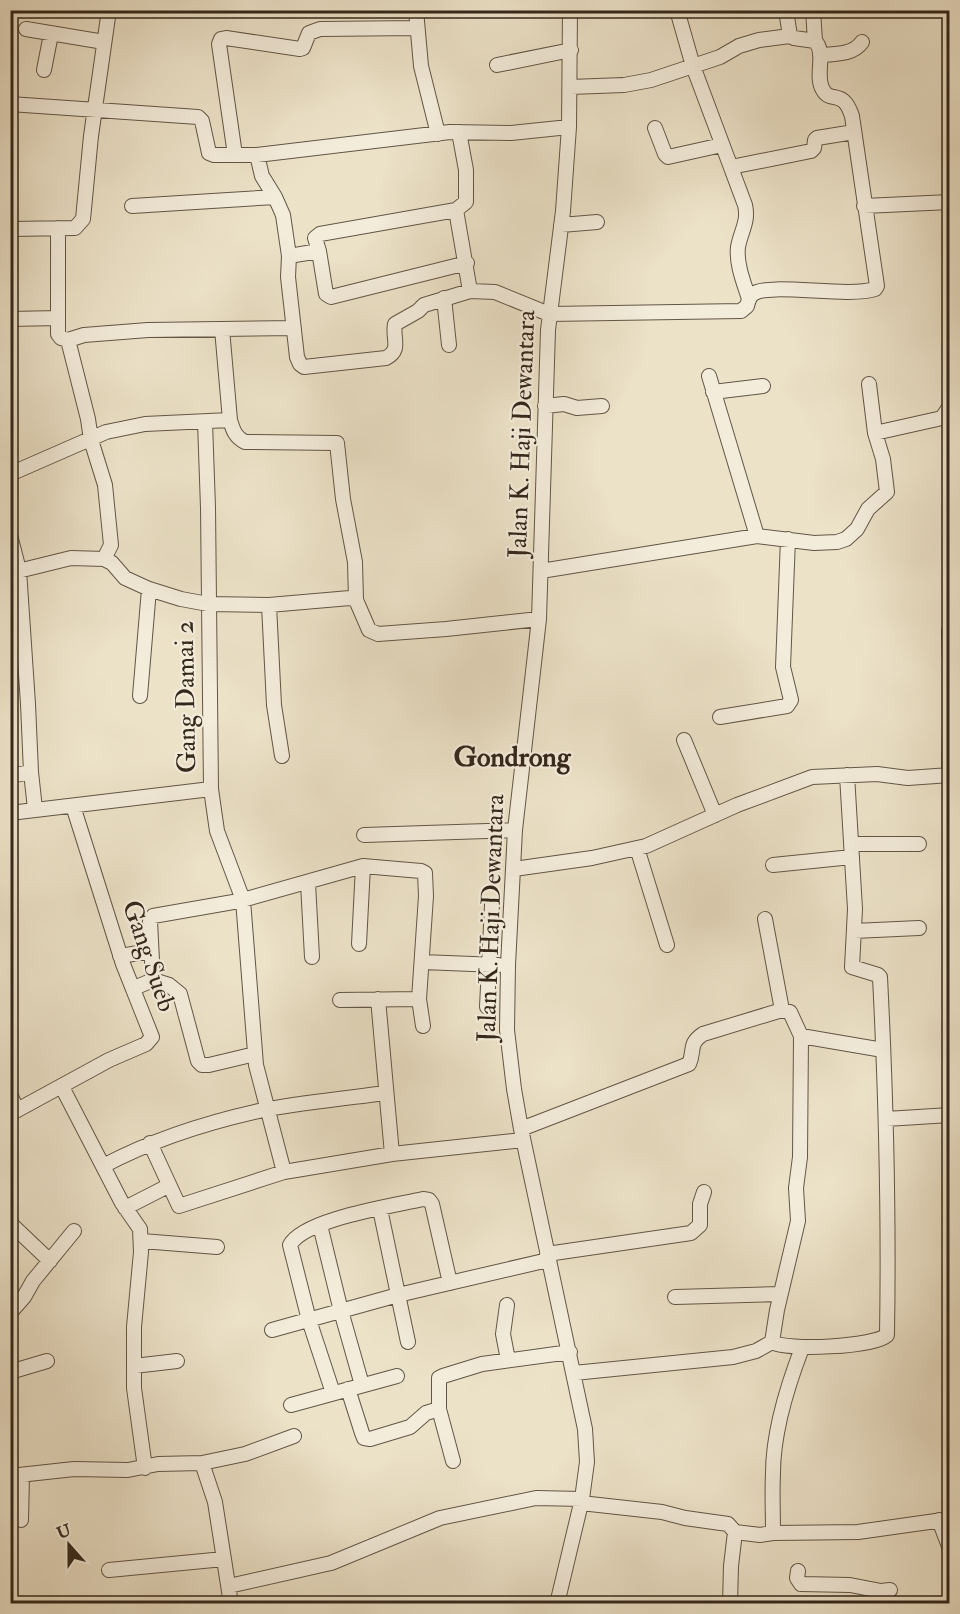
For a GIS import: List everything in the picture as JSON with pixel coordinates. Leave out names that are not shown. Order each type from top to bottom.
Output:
[{"type":"street","points":[[10,229],[75,228],[82,219],[109,10]]},
{"type":"street","points":[[416,10],[421,66],[438,134]]},
{"type":"street","name":"Jalan K. Haji Dewantara","points":[[558,1604],[581,1501],[587,1451],[570,1352],[547,1257],[522,1135],[507,1030],[515,830],[539,619],[549,314],[561,225],[569,127],[570,10]]},
{"type":"street","points":[[677,10],[693,66],[747,215],[738,255],[747,304]]},
{"type":"street","points":[[786,10],[790,36]]},
{"type":"street","points":[[813,10],[814,41]]},
{"type":"street","points":[[235,155],[219,44],[221,39],[300,49],[303,48],[309,33],[320,29],[417,28]]},
{"type":"street","points":[[26,29],[105,42]]},
{"type":"street","points":[[44,70],[51,33]]},
{"type":"street","points":[[257,155],[261,176],[284,215],[297,357],[304,367],[386,358],[396,351],[396,324],[418,312],[424,305],[470,291],[495,292],[549,314],[741,311],[756,292],[784,289],[832,293],[875,289],[877,286],[848,105],[844,100],[828,96],[823,91],[819,80],[821,68],[819,46],[814,41],[790,36],[759,40],[739,46],[720,57],[651,80],[624,85],[570,87]]},
{"type":"street","points":[[820,55],[854,50],[862,42]]},
{"type":"street","points":[[497,65],[571,50]]},
{"type":"street","points":[[10,104],[198,117],[202,121],[209,153],[214,155],[257,155],[459,132],[511,133],[569,127]]},
{"type":"street","points":[[655,128],[668,157],[722,145]]},
{"type":"street","points":[[459,132],[466,170],[466,202],[456,210],[320,234],[315,238],[326,294],[331,297],[467,263]]},
{"type":"street","points":[[730,167],[811,151],[814,150],[817,138],[854,132]]},
{"type":"street","points":[[132,206],[275,197]]},
{"type":"street","points":[[864,206],[950,202]]},
{"type":"street","points":[[456,210],[467,263],[470,291]]},
{"type":"street","points":[[561,225],[597,222]]},
{"type":"street","points":[[58,228],[58,334],[61,338],[68,340],[95,334],[148,330],[294,328]]},
{"type":"street","points":[[289,256],[319,251]]},
{"type":"street","points":[[444,298],[448,345]]},
{"type":"street","points":[[10,319],[58,318]]},
{"type":"street","points":[[222,329],[230,420],[238,438],[245,442],[337,443],[343,499],[355,562],[356,600],[369,630],[378,634],[539,619]]},
{"type":"street","points":[[68,340],[105,485],[111,545],[104,559]]},
{"type":"street","points":[[709,375],[757,536]]},
{"type":"street","points":[[541,571],[757,536],[814,543],[837,542],[846,538],[857,529],[868,509],[887,492],[884,459],[874,433],[869,384]]},
{"type":"street","points":[[713,392],[763,386]]},
{"type":"street","points":[[545,406],[564,404],[577,408],[602,405]]},
{"type":"street","points":[[874,433],[942,418],[950,406]]},
{"type":"street","points":[[10,474],[106,432],[144,424],[230,420]]},
{"type":"street","name":"Gang Damai 2","points":[[205,422],[211,789],[218,831],[243,900],[256,1065],[284,1172]]},
{"type":"street","points":[[10,536],[28,704],[34,809]]},
{"type":"street","points":[[720,717],[787,706],[791,700],[783,667],[789,539]]},
{"type":"street","points":[[15,571],[71,558],[104,559],[112,563],[125,578],[149,589],[181,599],[208,604],[269,605],[336,598],[356,600]]},
{"type":"street","points":[[140,696],[149,589]]},
{"type":"street","points":[[269,605],[274,705],[282,756]]},
{"type":"street","points":[[949,631],[950,663]]},
{"type":"street","points":[[514,868],[592,858],[646,846],[715,814],[812,777],[877,774],[908,778],[949,775],[950,723]]},
{"type":"street","points":[[684,740],[715,814]]},
{"type":"street","points":[[10,776],[31,772]]},
{"type":"street","points":[[772,1342],[782,1347],[802,1348],[855,1344],[882,1339],[887,1335],[886,1119],[880,977],[852,967],[854,931],[848,775]]},
{"type":"street","points":[[10,813],[211,789]]},
{"type":"street","name":"Gang Sueb","points":[[14,1112],[109,1060],[146,1044],[152,1037],[120,956],[73,806]]},
{"type":"street","points":[[364,835],[515,830]]},
{"type":"street","points":[[773,865],[852,851],[919,844]]},
{"type":"street","points":[[637,848],[667,945]]},
{"type":"street","points":[[359,944],[363,866]]},
{"type":"street","points":[[153,980],[150,921],[153,916],[243,900],[308,883],[352,867],[421,871],[425,873],[426,896],[419,999],[423,1026]]},
{"type":"street","points":[[308,883],[312,957]]},
{"type":"street","points":[[487,1007],[492,905]]},
{"type":"street","points":[[765,920],[782,1010]]},
{"type":"street","points":[[854,931],[920,928]]},
{"type":"street","points":[[120,956],[151,951]]},
{"type":"street","points":[[422,962],[508,965]]},
{"type":"street","points":[[134,988],[153,980],[169,984],[180,994],[198,1061],[202,1065],[255,1054]]},
{"type":"street","points":[[378,999],[392,1154]]},
{"type":"street","points":[[340,1000],[419,999]]},
{"type":"street","points":[[150,1143],[168,1186],[179,1206],[182,1206],[284,1172],[522,1135],[689,1064],[691,1048],[696,1039],[703,1035],[782,1010],[790,1012],[801,1036],[800,1157],[796,1188],[798,1221],[780,1294],[772,1342]]},
{"type":"street","points":[[801,1036],[883,1050]]},
{"type":"street","points":[[62,1087],[125,1208],[140,1229],[142,1241],[134,1327],[134,1388],[145,1468]]},
{"type":"street","points":[[103,1166],[150,1143],[268,1109],[386,1093]]},
{"type":"street","points":[[10,1094],[14,1112]]},
{"type":"street","points":[[886,1119],[950,1115]]},
{"type":"street","points":[[125,1208],[168,1186]]},
{"type":"street","points":[[272,1330],[547,1257],[691,1233],[699,1225],[700,1204],[704,1192]]},
{"type":"street","points":[[333,1393],[309,1320],[290,1245],[294,1239],[324,1222],[423,1199],[429,1200],[432,1204],[450,1282]]},
{"type":"street","points":[[380,1209],[408,1342]]},
{"type":"street","points":[[10,1223],[50,1261]]},
{"type":"street","points":[[320,1225],[341,1311],[364,1437],[370,1439],[410,1427],[426,1413],[439,1409]]},
{"type":"street","points":[[10,1313],[74,1231]]},
{"type":"street","points":[[142,1241],[217,1247]]},
{"type":"street","points":[[675,1297],[780,1294]]},
{"type":"street","points":[[507,1305],[503,1334],[508,1360]]},
{"type":"street","points":[[574,1373],[733,1357],[756,1351],[772,1342]]},
{"type":"street","points":[[773,1533],[773,1472],[776,1441],[789,1382],[802,1348]]},
{"type":"street","points":[[453,1461],[439,1409],[439,1378],[483,1364],[570,1352]]},
{"type":"street","points":[[10,1372],[47,1361]]},
{"type":"street","points":[[134,1366],[177,1361]]},
{"type":"street","points":[[291,1405],[397,1376]]},
{"type":"street","points":[[21,1520],[16,1476],[74,1469],[103,1471],[145,1468],[158,1464],[202,1463],[245,1454],[294,1436]]},
{"type":"street","points":[[202,1463],[215,1502],[231,1604]]},
{"type":"street","points":[[229,1586],[331,1563],[440,1518],[536,1498],[581,1501],[728,1524],[735,1532],[730,1604]]},
{"type":"street","points":[[735,1532],[760,1535],[858,1532],[944,1520],[950,1549]]},
{"type":"street","points":[[109,1570],[224,1559]]},
{"type":"street","points":[[798,1571],[797,1578],[801,1584],[849,1584],[884,1595]]},
{"type":"district","name":"Gondrong","points":[[512,757]]}]
